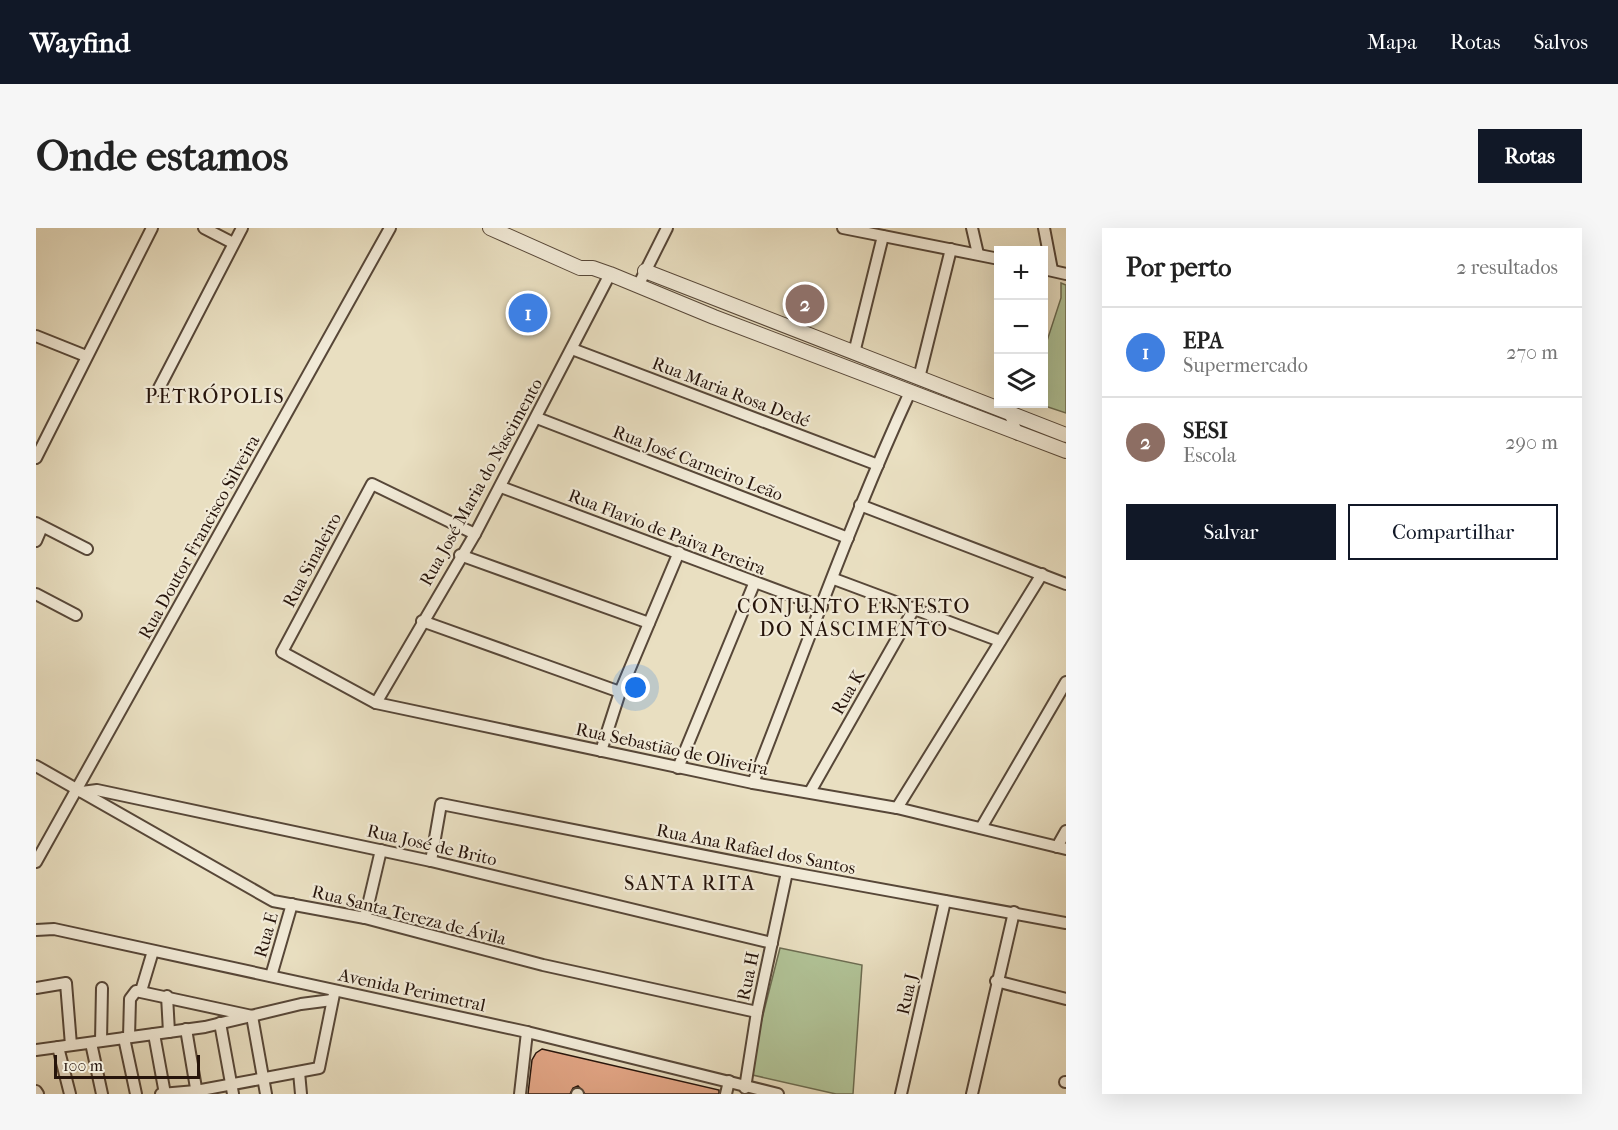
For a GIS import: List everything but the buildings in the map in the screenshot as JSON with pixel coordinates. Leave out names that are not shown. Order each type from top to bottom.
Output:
[{"type":"street","points":[[36,458],[152,228]]},
{"type":"street","points":[[204,228],[234,243]]},
{"type":"street","points":[[158,390],[242,228]]},
{"type":"street","name":"Rua Doutor Francisco Silveira","points":[[36,862],[80,791],[390,228]]},
{"type":"street","points":[[490,228],[580,268],[592,268],[610,274],[1066,451]]},
{"type":"street","points":[[638,286],[667,228]]},
{"type":"street","points":[[843,228],[883,236],[901,234],[951,249],[994,258]]},
{"type":"street","points":[[972,228],[978,254]]},
{"type":"street","points":[[1044,228],[1046,246]]},
{"type":"street","points":[[854,352],[883,236]]},
{"type":"street","points":[[920,378],[951,249]]},
{"type":"street","points":[[1048,269],[1066,274]]},
{"type":"street","points":[[645,271],[920,378],[994,403]]},
{"type":"street","name":"Rua José Maria do Nascimento","points":[[376,703],[501,487],[610,274]]},
{"type":"street","points":[[36,336],[86,356]]},
{"type":"street","name":"Rua Maria Rosa Dedé","points":[[572,349],[878,465]]},
{"type":"street","points":[[753,783],[834,579],[860,505],[910,392]]},
{"type":"street","points":[[1010,408],[1018,434]]},
{"type":"street","points":[[1010,408],[1066,435]]},
{"type":"street","name":"Rua José Carneiro Leão","points":[[537,418],[848,538]]},
{"type":"street","name":"Rua Sinaleiro","points":[[282,652],[372,484],[475,534]]},
{"type":"street","name":"Rua Flavio de Paiva Pereira","points":[[501,487],[679,552],[754,584],[822,607]]},
{"type":"street","points":[[860,505],[1066,584]]},
{"type":"street","points":[[36,541],[39,525],[87,549]]},
{"type":"street","points":[[601,751],[621,692],[679,552]]},
{"type":"street","points":[[460,555],[649,623]]},
{"type":"street","points":[[897,808],[1042,574]]},
{"type":"street","points":[[834,579],[1000,640]]},
{"type":"street","points":[[678,768],[754,584]]},
{"type":"street","points":[[36,594],[76,615]]},
{"type":"street","name":"Rua K","points":[[810,792],[915,608]]},
{"type":"street","points":[[422,621],[621,692]]},
{"type":"street","name":"Rua Sebastião de Oliveira","points":[[282,652],[376,703],[678,768],[897,808],[1062,848]]},
{"type":"street","points":[[981,828],[1066,682]]},
{"type":"street","name":"Rua Santa Tereza de Ávila","points":[[36,766],[273,901],[365,918],[543,965],[757,1012]]},
{"type":"street","name":"Rua José de Brito","points":[[80,791],[97,790],[432,861],[772,943]]},
{"type":"street","name":"Rua Ana Rafael dos Santos","points":[[432,861],[441,804],[787,873],[1066,923]]},
{"type":"street","points":[[1062,848],[1066,831]]},
{"type":"street","points":[[365,918],[381,850]]},
{"type":"street","name":"Rua H","points":[[745,1088],[757,1012],[787,873]]},
{"type":"street","name":"Rua J","points":[[901,1094],[945,901]]},
{"type":"street","name":"Rua E","points":[[272,976],[292,904]]},
{"type":"street","points":[[972,1094],[996,981],[1014,912]]},
{"type":"street","name":"Avenida Perimetral","points":[[36,930],[54,929],[272,976],[334,995],[526,1032],[729,1081],[745,1088],[778,1094]]},
{"type":"street","points":[[136,1094],[127,1038],[130,999],[137,991],[153,951]]},
{"type":"street","points":[[996,981],[1066,999]]},
{"type":"street","points":[[36,988],[66,983],[71,1045]]},
{"type":"street","points":[[102,988],[96,1042],[102,1094]]},
{"type":"street","points":[[137,991],[252,1016]]},
{"type":"street","points":[[36,1050],[220,1023],[334,995],[319,1068],[264,1079],[232,1089],[164,1094],[154,1034]]},
{"type":"street","points":[[167,996],[170,1032]]},
{"type":"street","points":[[252,1016],[266,1094]]},
{"type":"street","points":[[220,1023],[232,1089]]},
{"type":"street","points":[[186,1029],[196,1093]]},
{"type":"street","points":[[520,1094],[526,1032]]},
{"type":"street","points":[[58,1047],[70,1094]]},
{"type":"street","points":[[299,1072],[301,1094]]},
{"type":"street","points":[[726,1094],[729,1081]]},
{"type":"green space","points":[[1061,283],[1066,285],[1066,413],[1048,407],[1048,338],[1061,298]]},
{"type":"green space","points":[[780,948],[862,965],[853,1094],[836,1094],[748,1074]]},
{"type":"place","name":"SESI","points":[[805,304]]},
{"type":"place","name":"EPA","points":[[528,313]]},
{"type":"district","name":"PETRÓPOLIS","points":[[215,396]]},
{"type":"district","name":"CONJUNTO ERNESTO DO NASCIMENTO","points":[[854,618]]},
{"type":"district","name":"SANTA RITA","points":[[690,883]]}]
